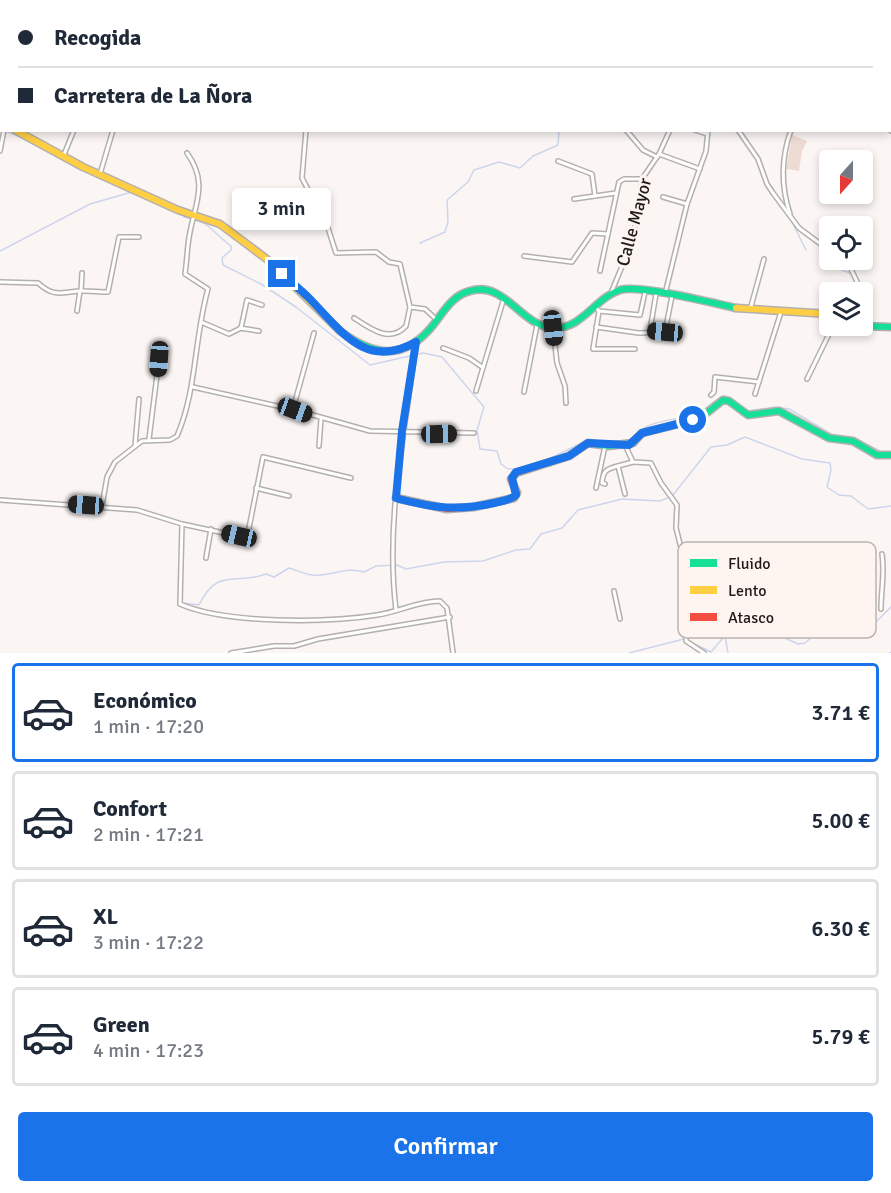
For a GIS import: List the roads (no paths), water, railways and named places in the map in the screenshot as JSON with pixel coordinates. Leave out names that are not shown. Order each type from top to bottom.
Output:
[{"type":"main road","points":[[25,133],[63,157],[193,217],[212,219],[268,260],[334,326],[360,346],[386,352],[416,342],[438,321],[451,303],[470,290],[490,289],[504,297],[537,326],[553,328],[576,323],[598,309],[616,290],[627,288],[750,310],[819,313]]},
{"type":"main road","points":[[873,326],[891,327]]},
{"type":"main road","points":[[396,498],[447,509],[474,507],[510,499],[516,495],[513,474],[569,456],[588,443],[604,446],[633,443],[642,433],[699,419],[726,400],[745,414],[779,411],[829,438],[853,441],[874,454],[891,456]]},
{"type":"street","points":[[0,151],[3,132]]},
{"type":"street","points":[[63,157],[73,132]]},
{"type":"street","points":[[100,174],[112,132]]},
{"type":"street","points":[[306,132],[302,178],[327,228],[336,253],[376,252],[389,262],[400,264],[410,307],[406,326],[398,333],[377,332],[354,318]]},
{"type":"street","points":[[628,132],[643,150],[700,169]]},
{"type":"street","name":"Calle Mayor","points":[[607,297],[617,283],[631,245],[641,201],[642,179],[658,155],[669,132]]},
{"type":"street","points":[[596,327],[639,333],[650,330],[665,332],[669,294],[687,204],[706,152],[707,132]]},
{"type":"street","points":[[739,132],[759,159],[767,184],[799,228],[819,243]]},
{"type":"street","points":[[790,132],[785,150],[783,180],[785,198],[792,218]]},
{"type":"street","points":[[102,506],[110,470],[135,446],[148,439],[175,439],[192,387],[195,347],[207,288],[185,274],[193,217],[201,198],[199,174],[187,153]]},
{"type":"street","points":[[558,161],[592,174],[595,196]]},
{"type":"street","points":[[600,271],[616,193],[621,180],[642,179]]},
{"type":"street","points":[[574,199],[616,193]]},
{"type":"street","points":[[663,197],[687,204]]},
{"type":"street","points":[[524,256],[572,262],[592,233],[608,234]]},
{"type":"street","points":[[0,282],[38,283],[45,291],[58,294],[80,291],[108,292],[119,237],[139,237]]},
{"type":"street","points":[[750,310],[764,259]]},
{"type":"street","points":[[77,310],[82,273]]},
{"type":"street","points":[[617,283],[627,288]]},
{"type":"street","points":[[634,349],[593,349],[598,309],[640,315],[645,290]]},
{"type":"street","points":[[650,330],[656,292]]},
{"type":"street","points":[[476,391],[504,297]]},
{"type":"street","points":[[240,328],[247,300],[262,305]]},
{"type":"street","points":[[410,307],[425,309],[438,321]]},
{"type":"street","points":[[755,394],[781,310]]},
{"type":"street","points":[[201,322],[225,333],[240,328],[259,331]]},
{"type":"street","points":[[524,392],[537,326]]},
{"type":"street","points":[[553,328],[557,363],[565,386],[566,403]]},
{"type":"street","points":[[293,409],[314,333]]},
{"type":"street","points":[[807,379],[828,336]]},
{"type":"street","points":[[396,610],[391,562],[402,431],[416,342]]},
{"type":"street","points":[[442,348],[469,358],[482,367]]},
{"type":"street","points":[[148,439],[159,359]]},
{"type":"street","points":[[711,395],[714,392],[715,377],[759,382]]},
{"type":"street","points":[[192,387],[293,409],[321,419],[370,431],[474,433]]},
{"type":"street","points":[[135,446],[139,399]]},
{"type":"street","points":[[319,446],[321,419]]},
{"type":"street","points":[[625,445],[633,462]]},
{"type":"street","points":[[596,488],[604,446]]},
{"type":"street","points":[[0,500],[144,511],[182,524],[247,538],[263,457],[351,478]]},
{"type":"street","points":[[605,484],[602,483],[606,469],[633,462],[651,463],[661,483],[677,504],[676,528],[680,542]]},
{"type":"street","points":[[618,466],[625,494]]},
{"type":"street","points":[[256,488],[289,496]]},
{"type":"street","points":[[182,524],[180,604],[211,612],[290,620],[376,615],[417,603],[440,601],[445,603],[450,617],[453,653]]},
{"type":"street","points":[[206,558],[211,529]]},
{"type":"street","points":[[881,609],[881,584],[884,578],[882,554]]},
{"type":"street","points":[[614,591],[620,619]]},
{"type":"street","points":[[231,653],[294,646],[318,639],[450,617]]},
{"type":"street","points":[[686,638],[704,653]]},
{"type":"waterway","points":[[8,132],[21,137]]},
{"type":"waterway","points":[[420,243],[445,232],[448,222],[447,200],[468,182],[474,170],[499,162],[520,168],[533,156],[558,145],[559,132]]},
{"type":"waterway","points":[[0,251],[90,204],[132,192]]},
{"type":"waterway","points":[[184,217],[206,225],[231,246],[231,250],[222,258],[223,265],[261,284],[296,307],[370,365],[423,353],[442,357],[484,407],[477,430],[480,449],[497,451],[501,464],[508,469],[538,464],[587,441],[632,440],[637,433],[652,424],[697,414],[721,397],[728,398]]},
{"type":"waterway","points":[[792,222],[806,250]]},
{"type":"waterway","points":[[842,270],[850,273]]},
{"type":"waterway","points":[[737,404],[748,411],[775,407],[789,409],[833,435],[854,438],[882,452],[891,452]]},
{"type":"waterway","points":[[673,495],[711,447],[727,445],[745,437],[802,459],[830,463],[831,470],[827,487],[839,495],[851,496],[868,509],[891,506]]},
{"type":"waterway","points":[[182,603],[199,605],[206,593],[220,581],[266,574],[274,577],[289,568],[319,575],[351,570],[364,572],[376,566],[397,565],[406,569],[444,562],[483,561],[516,550],[530,549],[541,534],[562,528],[578,510],[622,499],[660,501],[670,497]]},
{"type":"waterway","points":[[876,622],[891,607]]},
{"type":"waterway","points":[[688,641],[711,652],[723,638]]},
{"type":"waterway","points":[[725,638],[728,653]]},
{"type":"waterway","points":[[785,638],[798,644],[805,643],[811,638]]},
{"type":"waterway","points":[[629,653],[684,639]]}]
